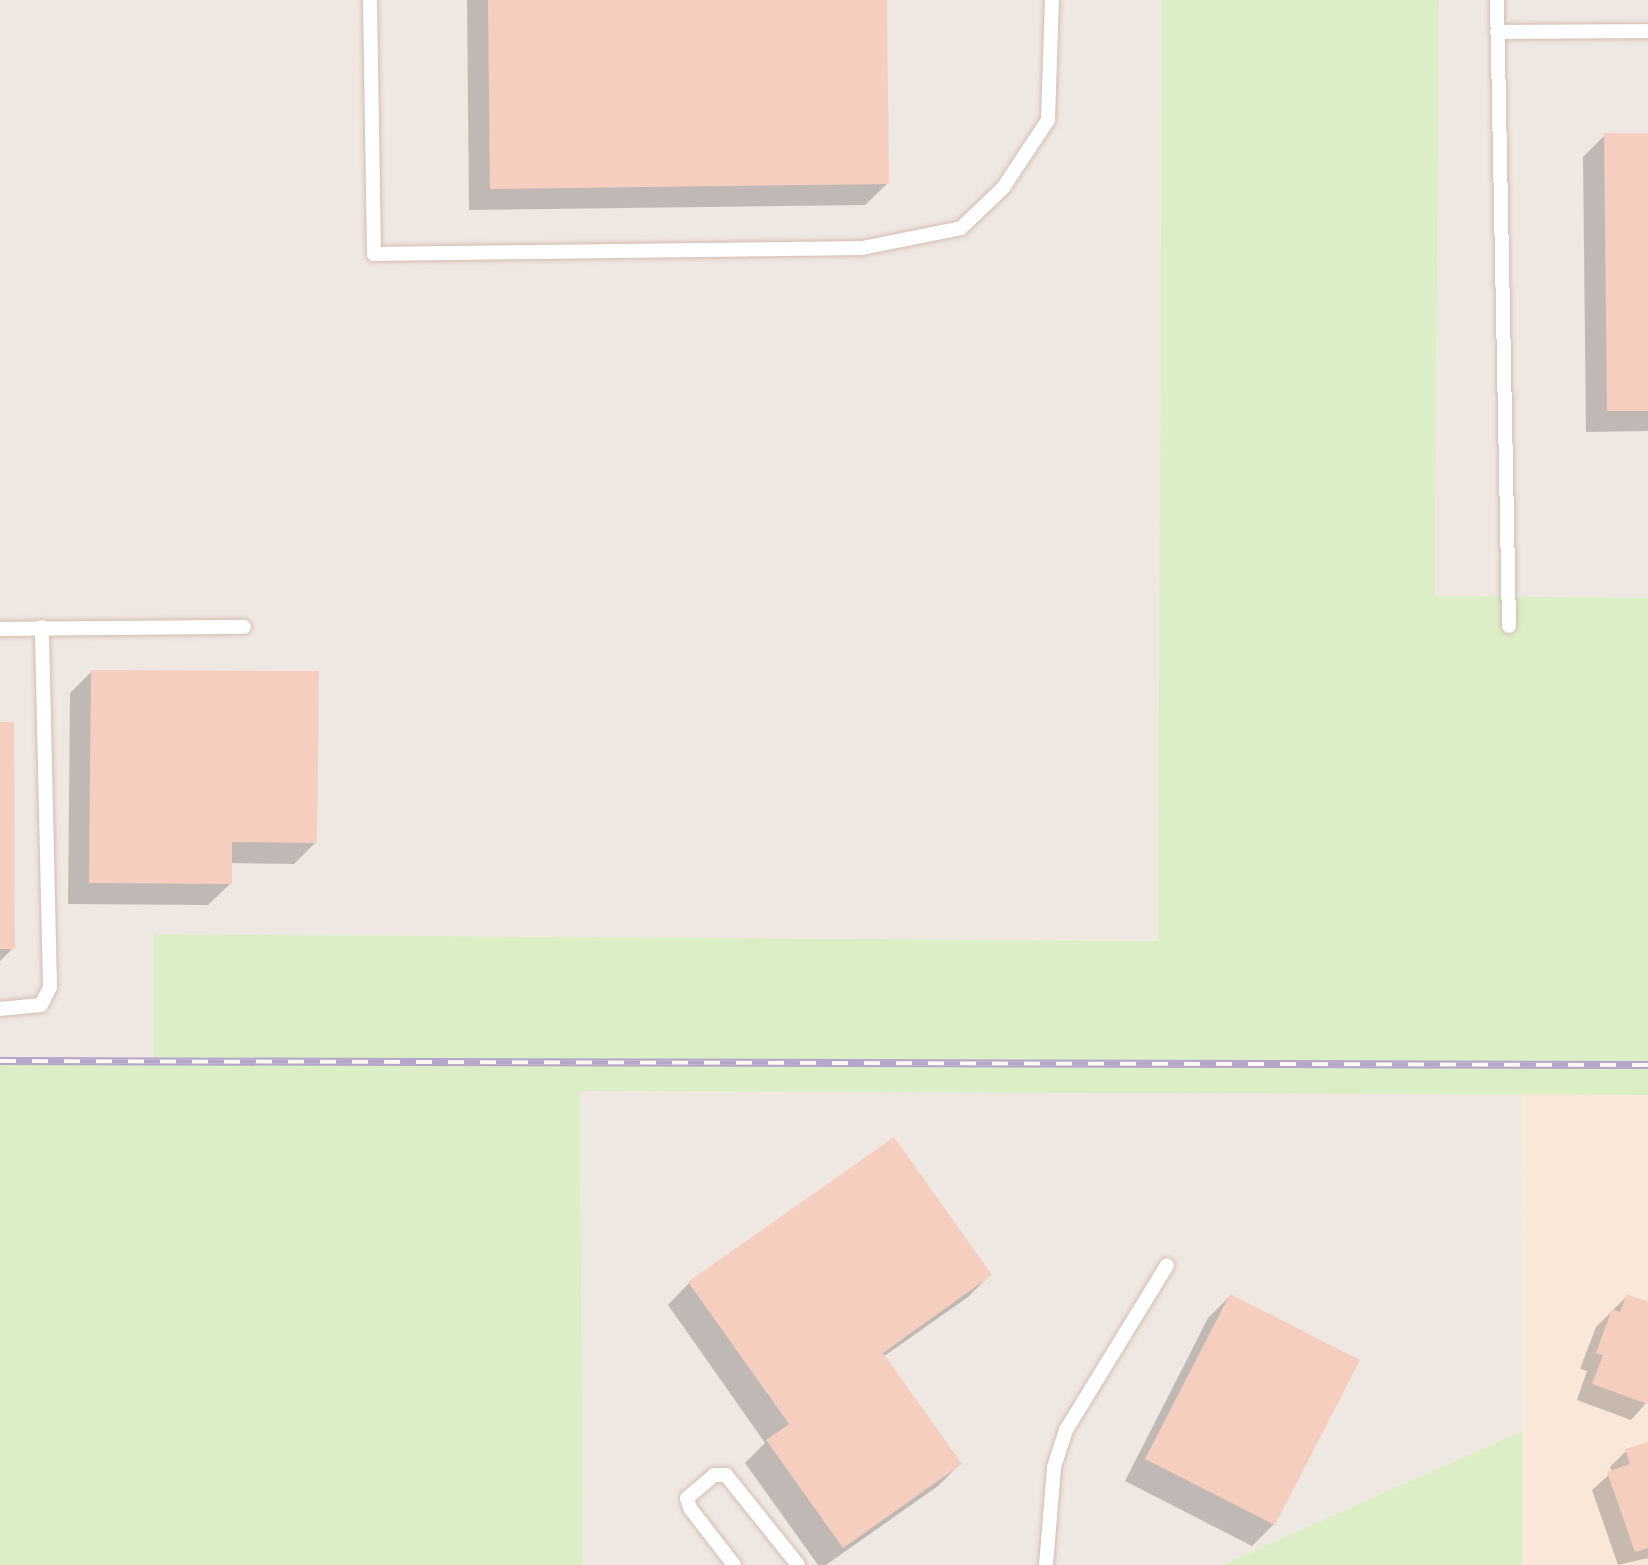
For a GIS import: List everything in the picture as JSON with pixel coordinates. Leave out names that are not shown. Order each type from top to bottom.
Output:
[{"type":"lane","points":[[370,0],[374,254],[862,248],[961,228],[1003,188],[1048,120],[1052,0]]},
{"type":"lane","points":[[1497,0],[1509,626]]},
{"type":"lane","points":[[1497,32],[1648,31]]},
{"type":"lane","points":[[0,1009],[41,1005],[50,987],[41,627]]},
{"type":"lane","points":[[0,629],[244,627]]},
{"type":"lane","points":[[1046,1565],[1054,1467],[1066,1430],[1167,1265]]},
{"type":"lane","points":[[734,1565],[690,1508],[687,1498],[714,1475],[726,1475],[798,1565]]},
{"type":"shaded area","points":[[0,0],[1162,0],[1159,941],[155,934],[154,1061],[0,1061]]},
{"type":"shaded area","points":[[1439,0],[1648,0],[1648,598],[1435,597]]},
{"type":"shaded area","points":[[580,1091],[1521,1094],[1522,1431],[1222,1565],[583,1565]]},
{"type":"shaded area","points":[[1521,1094],[1648,1095],[1648,1565],[1522,1565]]},
{"type":"green space","points":[[1162,0],[1439,0],[1435,596],[1648,598],[1648,1095],[580,1091],[583,1565],[0,1565],[0,1061],[154,1061],[154,934],[1158,941]]},
{"type":"green space","points":[[1522,1431],[1522,1565],[1222,1565]]},
{"type":"building","points":[[488,0],[887,0],[889,184],[490,189]]},
{"type":"building","points":[[1604,133],[1648,133],[1648,411],[1607,411]]},
{"type":"building","points":[[91,670],[319,671],[317,843],[232,842],[232,884],[89,883]]},
{"type":"building","points":[[0,722],[14,722],[15,949],[0,949]]},
{"type":"building","points":[[894,1137],[992,1275],[883,1353],[962,1464],[843,1548],[766,1440],[789,1424],[688,1282]]},
{"type":"building","points":[[1230,1294],[1360,1360],[1275,1525],[1145,1459]]},
{"type":"building","points":[[1627,1294],[1648,1302],[1648,1404],[1592,1384],[1603,1355],[1596,1353],[1612,1309],[1620,1312]]},
{"type":"building","points":[[1648,1442],[1648,1548],[1635,1552],[1607,1472],[1630,1464],[1625,1449]]},
{"type":"railway","points":[[0,1061],[1648,1065]]}]
